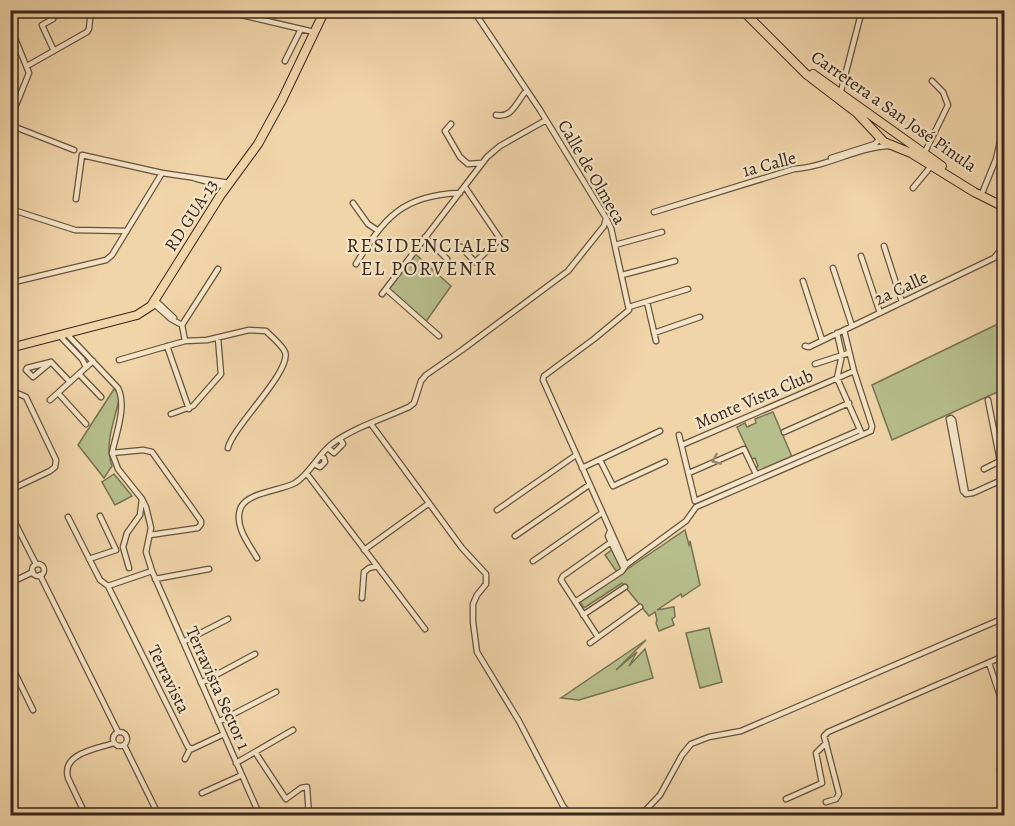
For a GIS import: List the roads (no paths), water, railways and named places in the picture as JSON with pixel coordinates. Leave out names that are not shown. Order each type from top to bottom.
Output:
[{"type":"main road","name":"RD GUA-13","points":[[10,348],[137,315],[154,302],[228,185],[266,130],[325,10]]},
{"type":"main road","name":"Carretera a San José Pinula","points":[[742,10],[809,77],[862,118],[880,138],[891,146],[911,153],[975,192],[1005,207]]},
{"type":"main road","name":"Carretera a San José Pinula","points":[[747,10],[804,68],[840,95],[924,154],[983,191],[1005,201]]},
{"type":"main road","points":[[809,77],[837,96],[840,95]]},
{"type":"main road","points":[[880,138],[880,130],[887,127]]},
{"type":"main road","points":[[891,146],[898,142],[899,135]]},
{"type":"street","points":[[27,66],[87,32],[92,10]]},
{"type":"street","points":[[220,10],[315,32]]},
{"type":"street","name":"Calle de Olmeca","points":[[473,10],[546,120],[606,218],[618,244],[632,306]]},
{"type":"street","points":[[840,95],[862,10]]},
{"type":"street","points":[[53,19],[42,25],[54,51]]},
{"type":"street","points":[[10,26],[27,66],[28,76],[10,120]]},
{"type":"street","points":[[285,61],[301,29]]},
{"type":"street","points":[[924,154],[948,105],[943,92],[932,81]]},
{"type":"street","points":[[496,115],[502,116],[510,113],[526,91]]},
{"type":"street","points":[[439,336],[384,291],[481,164],[500,146],[546,120]]},
{"type":"street","points":[[450,124],[445,131],[460,157],[468,165],[481,164]]},
{"type":"street","points":[[983,191],[996,159],[1005,124]]},
{"type":"street","points":[[10,125],[74,150]]},
{"type":"street","points":[[831,158],[875,144],[880,138]]},
{"type":"street","name":"1a Calle","points":[[654,212],[794,169],[809,168],[876,148],[891,146]]},
{"type":"street","points":[[76,199],[82,155],[228,185]]},
{"type":"street","points":[[913,188],[932,165]]},
{"type":"street","points":[[10,283],[106,260],[162,173]]},
{"type":"street","points":[[465,187],[507,249]]},
{"type":"street","points":[[356,264],[377,230],[396,212],[427,197],[460,193]]},
{"type":"street","points":[[353,203],[368,225],[377,230]]},
{"type":"street","points":[[10,209],[75,230],[126,231]]},
{"type":"street","points":[[257,558],[238,522],[241,508],[253,496],[282,489],[296,482],[307,474],[328,448],[340,439],[409,407],[414,402],[421,381],[426,375],[568,271],[604,226],[606,218]]},
{"type":"street","points":[[618,244],[662,232]]},
{"type":"street","points":[[425,237],[447,259]]},
{"type":"street","points":[[461,247],[475,262],[500,239]]},
{"type":"street","points":[[884,246],[902,300]]},
{"type":"street","name":"2a Calle","points":[[805,346],[844,330],[879,310],[994,258],[1005,246]]},
{"type":"street","points":[[861,256],[879,310]]},
{"type":"street","points":[[624,275],[675,261]]},
{"type":"street","points":[[833,268],[851,324]]},
{"type":"street","points":[[180,324],[218,269]]},
{"type":"street","points":[[803,281],[822,340]]},
{"type":"street","points":[[624,566],[590,484],[544,386],[544,376],[594,339],[632,306],[688,289]]},
{"type":"street","points":[[154,302],[171,319],[180,324],[185,341]]},
{"type":"street","points":[[647,302],[656,341]]},
{"type":"street","points":[[654,333],[700,317]]},
{"type":"street","points":[[119,360],[185,341],[218,338],[249,330],[266,331],[285,352],[286,360],[261,400],[236,431],[228,448]]},
{"type":"street","points":[[696,504],[861,432],[871,431],[872,427],[844,330]]},
{"type":"street","name":"Monte Vista Club","points":[[837,333],[842,355],[837,378],[861,432]]},
{"type":"street","points":[[63,334],[76,349],[86,367]]},
{"type":"street","points":[[171,414],[189,409],[221,374],[218,338]]},
{"type":"street","points":[[167,346],[189,409]]},
{"type":"street","points":[[76,349],[93,361],[122,395],[112,453],[118,469],[142,499],[150,523],[150,535],[146,549],[152,571],[108,586]]},
{"type":"street","name":"Monte Vista Club","points":[[815,364],[849,353]]},
{"type":"street","points":[[82,359],[93,361]]},
{"type":"street","points":[[50,400],[93,361]]},
{"type":"street","points":[[51,362],[33,377],[27,371],[27,368],[51,362]]},
{"type":"street","points":[[51,362],[70,382]]},
{"type":"street","name":"Monte Vista Club","points":[[681,445],[854,371]]},
{"type":"street","points":[[79,374],[101,397]]},
{"type":"street","points":[[10,395],[17,393],[26,397],[56,460],[55,467],[50,471],[10,490]]},
{"type":"street","points":[[58,393],[86,424]]},
{"type":"street","points":[[984,469],[1002,460],[988,400]]},
{"type":"street","points":[[784,432],[849,404]]},
{"type":"street","points":[[371,424],[428,504],[462,548],[486,574],[486,584],[473,604],[477,652],[519,721],[563,806],[571,816]]},
{"type":"street","points":[[582,468],[660,431]]},
{"type":"street","name":"Monte Vista Club","points":[[679,435],[696,504]]},
{"type":"street","points":[[956,443],[966,494],[1005,479]]},
{"type":"street","points":[[688,473],[744,449],[756,474]]},
{"type":"street","points":[[112,453],[143,450],[152,452],[201,521],[198,528],[150,535]]},
{"type":"street","points":[[497,510],[576,455]]},
{"type":"street","points":[[600,459],[613,486],[665,462]]},
{"type":"street","points":[[575,602],[622,571],[624,566],[686,521],[696,504],[756,474],[794,461]]},
{"type":"street","points":[[307,474],[425,629]]},
{"type":"street","points":[[514,536],[590,484]]},
{"type":"street","points":[[129,568],[123,547],[127,533],[140,515],[142,499]]},
{"type":"street","points":[[364,550],[428,504]]},
{"type":"street","points":[[10,513],[36,564]]},
{"type":"street","points":[[533,561],[602,513]]},
{"type":"street","points":[[90,559],[116,550],[100,516]]},
{"type":"street","name":"Terravista","points":[[68,517],[100,580],[108,586],[190,749]]},
{"type":"street","points":[[598,637],[561,582],[561,578],[612,541]]},
{"type":"street","points":[[33,572],[33,566],[36,564]]},
{"type":"street","points":[[36,564],[44,568],[44,572],[40,575]]},
{"type":"street","points":[[362,598],[364,572],[369,567],[376,566]]},
{"type":"street","points":[[155,579],[209,569]]},
{"type":"street","name":"Terravista Sector 1","points":[[152,571],[258,815]]},
{"type":"street","points":[[10,583],[33,572],[40,575],[118,732]]},
{"type":"street","points":[[583,615],[625,587]]},
{"type":"street","points":[[590,643],[640,607]]},
{"type":"street","points":[[640,816],[660,795],[682,755],[696,741],[741,731],[1005,618]]},
{"type":"street","points":[[183,642],[228,619]]},
{"type":"street","points":[[201,683],[255,654]]},
{"type":"street","points":[[826,802],[836,799],[838,794],[824,736],[828,732],[1005,656]]},
{"type":"street","points":[[10,663],[33,710]]},
{"type":"street","points":[[989,663],[1005,708]]},
{"type":"street","points":[[218,722],[276,692]]},
{"type":"street","points":[[236,763],[293,730]]},
{"type":"street","points":[[118,732],[126,734],[128,741],[124,745],[118,746],[114,742],[114,735],[118,732]]},
{"type":"street","points":[[185,759],[190,749],[224,734]]},
{"type":"street","points":[[86,816],[68,778],[68,764],[78,755],[114,742]]},
{"type":"street","points":[[786,799],[822,783],[816,753],[826,743]]},
{"type":"street","points":[[124,745],[159,816]]},
{"type":"street","points":[[255,752],[286,799],[300,788],[307,787],[309,816]]},
{"type":"street","points":[[1005,768],[1000,770],[1005,779]]},
{"type":"street","points":[[202,793],[242,775]]},
{"type":"street","points":[[989,815],[1003,811]]},
{"type":"district","name":"RESIDENCIALES EL PORVENIR","points":[[429,256]]}]
